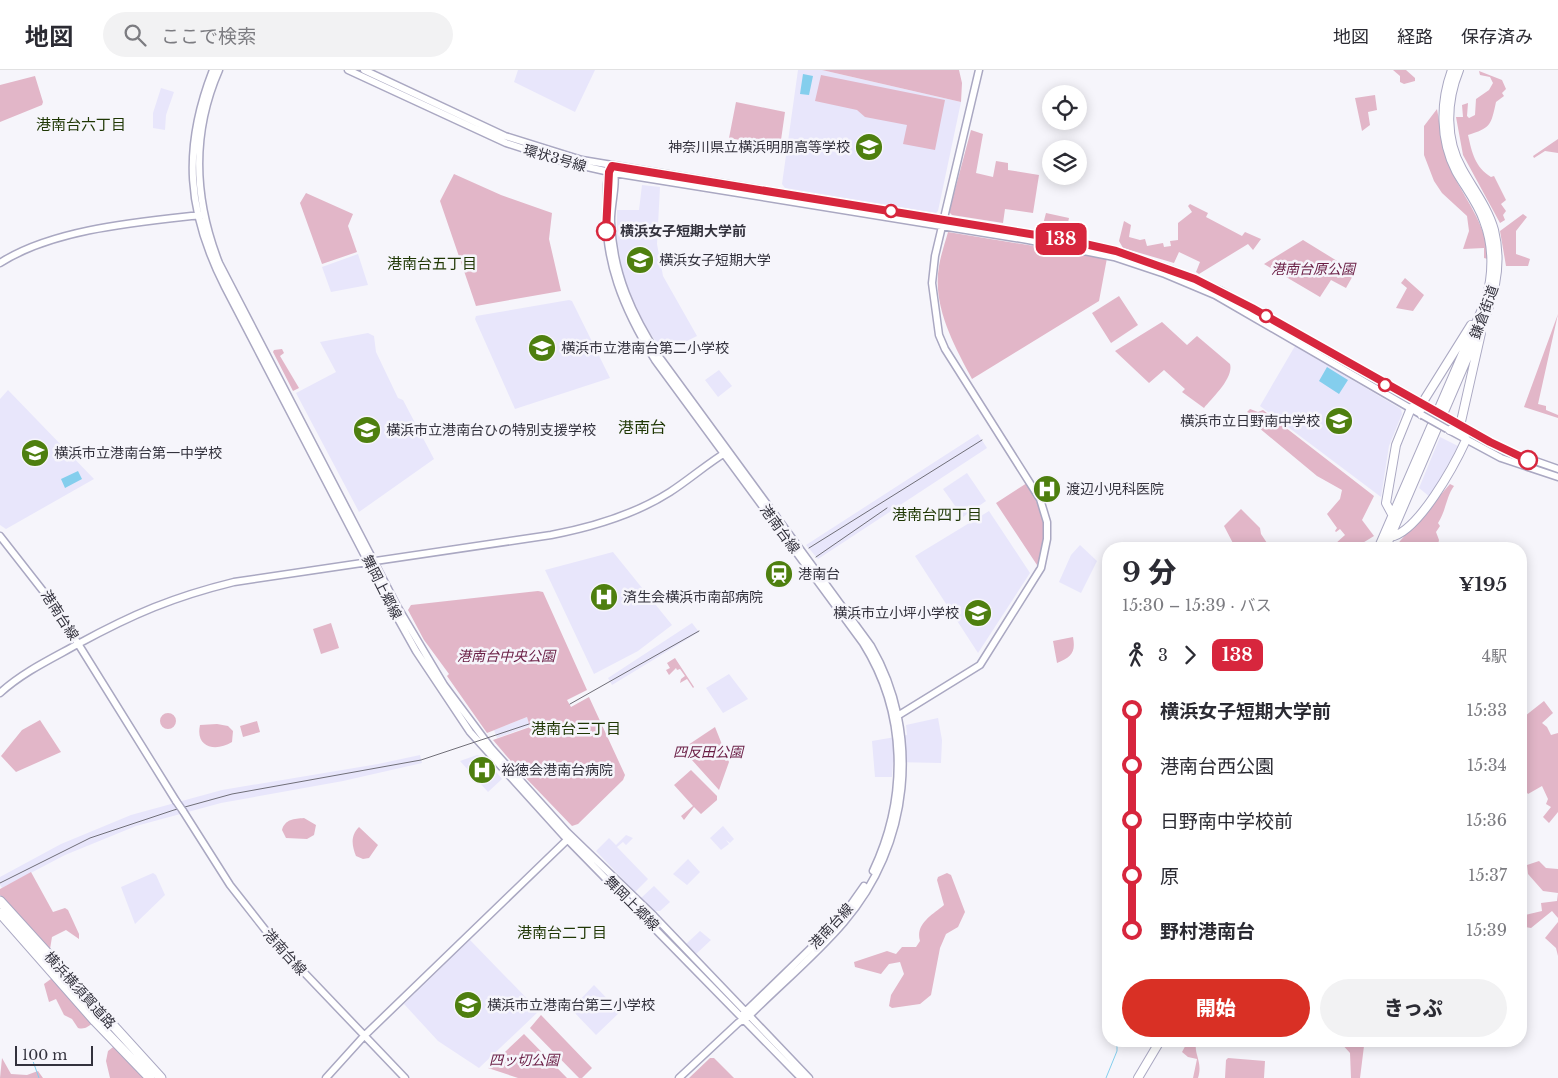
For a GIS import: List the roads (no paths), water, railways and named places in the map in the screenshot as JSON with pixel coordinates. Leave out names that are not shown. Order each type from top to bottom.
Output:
[{"type":"highway","name":"横浜横須賀道路","points":[[0,901],[161,1078]]},
{"type":"highway","name":"横浜横須賀道路","points":[[0,913],[95,1021],[150,1078]]},
{"type":"main road","name":"鎌倉街道","points":[[1388,542],[1483,313],[1492,270],[1491,245],[1485,222],[1456,169],[1446,140],[1443,107],[1452,70]]},
{"type":"main road","name":"鎌倉街道","points":[[1381,542],[1496,285],[1497,248],[1487,213],[1461,167],[1451,137],[1449,103],[1459,70]]},
{"type":"main road","points":[[1393,516],[1386,503],[1396,445],[1411,408],[1423,409],[1460,340],[1483,313]]},
{"type":"main road","points":[[1390,536],[1405,530],[1426,507],[1443,484],[1466,440],[1460,426],[1483,313]]},
{"type":"main road","points":[[1449,429],[1454,431],[1460,426]]},
{"type":"main road","points":[[1138,1078],[1156,1047]]},
{"type":"main road","points":[[1144,1078],[1162,1047]]},
{"type":"street","name":"舞岡上郷線","points":[[213,70],[203,96],[192,153],[192,188],[200,215],[219,263],[416,651],[470,732],[568,840],[745,1015]]},
{"type":"street","name":"舞岡上郷線","points":[[200,215],[198,153],[208,98],[219,70]]},
{"type":"street","name":"環状3号線","points":[[348,70],[506,143],[546,157],[611,170],[942,223],[1077,242],[1116,251],[1179,273],[1252,308],[1423,409],[1466,440],[1501,458],[1558,476]]},
{"type":"street","name":"環状3号線","points":[[364,70],[505,136],[611,170]]},
{"type":"street","points":[[899,715],[980,665],[1039,572],[1047,539],[1046,522],[1040,500],[953,364],[940,335],[932,283],[942,223],[979,70]]},
{"type":"street","name":"港南台線","points":[[611,170],[606,231],[611,265],[623,302],[655,360],[864,634],[887,676],[899,715],[904,758],[903,783],[892,838],[883,860],[861,900],[844,922],[745,1015]]},
{"type":"street","points":[[0,264],[32,246],[61,236],[200,215]]},
{"type":"street","name":"環状3号線","points":[[942,223],[1096,253],[1165,274],[1215,295],[1411,408]]},
{"type":"street","name":"環状3号線","points":[[1423,409],[1452,421],[1504,450],[1558,469]]},
{"type":"street","points":[[0,693],[40,664],[137,613],[208,588],[258,578],[551,535],[602,523],[658,499],[726,452]]},
{"type":"street","name":"港南台線","points":[[726,452],[871,655],[888,695],[897,736],[898,778],[892,822],[871,875],[840,920],[775,982],[745,1015]]},
{"type":"street","name":"港南台線","points":[[0,536],[54,605],[206,852],[254,917],[295,965],[405,1078]]},
{"type":"street","name":"舞岡上郷線","points":[[372,562],[421,648],[475,728],[568,832],[658,921],[745,1015]]},
{"type":"street","points":[[326,1078],[364,1036],[568,840]]},
{"type":"street","points":[[679,1078],[745,1015]]},
{"type":"street","points":[[745,1015],[801,1078]]},
{"type":"street","points":[[745,1015],[809,1078]]},
{"type":"water","points":[[803,74],[813,76],[809,95],[800,94]]},
{"type":"water","points":[[1327,367],[1348,380],[1339,394],[1319,381]]},
{"type":"water","points":[[78,471],[82,479],[65,488],[61,479]]},
{"type":"waterway","points":[[1106,1078],[1117,1047]]},
{"type":"waterway","points":[[29,1050],[39,1078]]},
{"type":"railway","points":[[809,548],[982,440]]},
{"type":"railway","points":[[816,557],[887,508]]},
{"type":"railway","points":[[570,704],[699,631]]},
{"type":"railway","points":[[0,883],[90,838],[174,810],[232,794],[421,760],[529,724]]},
{"type":"place","name":"神奈川県立横浜明朋高等学校","points":[[869,147]]},
{"type":"place","name":"横浜女子短期大学前","points":[[606,231]]},
{"type":"place","name":"横浜女子短期大学","points":[[640,260]]},
{"type":"place","name":"横浜市立港南台第二小学校","points":[[542,348]]},
{"type":"place","name":"横浜市立日野南中学校","points":[[1339,421]]},
{"type":"place","name":"横浜市立港南台ひの特別支援学校","points":[[367,430]]},
{"type":"place","name":"横浜市立港南台第一中学校","points":[[35,453]]},
{"type":"place","name":"渡辺小児科医院","points":[[1047,489]]},
{"type":"place","name":"港南台","points":[[779,574]]},
{"type":"place","name":"済生会横浜市南部病院","points":[[604,597]]},
{"type":"place","name":"横浜市立小坪小学校","points":[[978,613]]},
{"type":"place","name":"裕徳会港南台病院","points":[[482,770]]},
{"type":"place","name":"横浜市立港南台第三小学校","points":[[468,1005]]},
{"type":"district","name":"港南台六丁目","points":[[81,124]]},
{"type":"district","name":"港南台五丁目","points":[[432,263]]},
{"type":"district","name":"港南台","points":[[642,427]]},
{"type":"district","name":"港南台四丁目","points":[[937,514]]},
{"type":"district","name":"港南台三丁目","points":[[576,728]]},
{"type":"district","name":"港南台二丁目","points":[[562,932]]},
{"type":"park label","name":"港南台原公園","points":[[1313,269]]},
{"type":"park label","name":"港南台中央公園","points":[[506,656]]},
{"type":"park label","name":"四反田公園","points":[[708,752]]},
{"type":"park label","name":"四ッ切公園","points":[[524,1060]]}]
